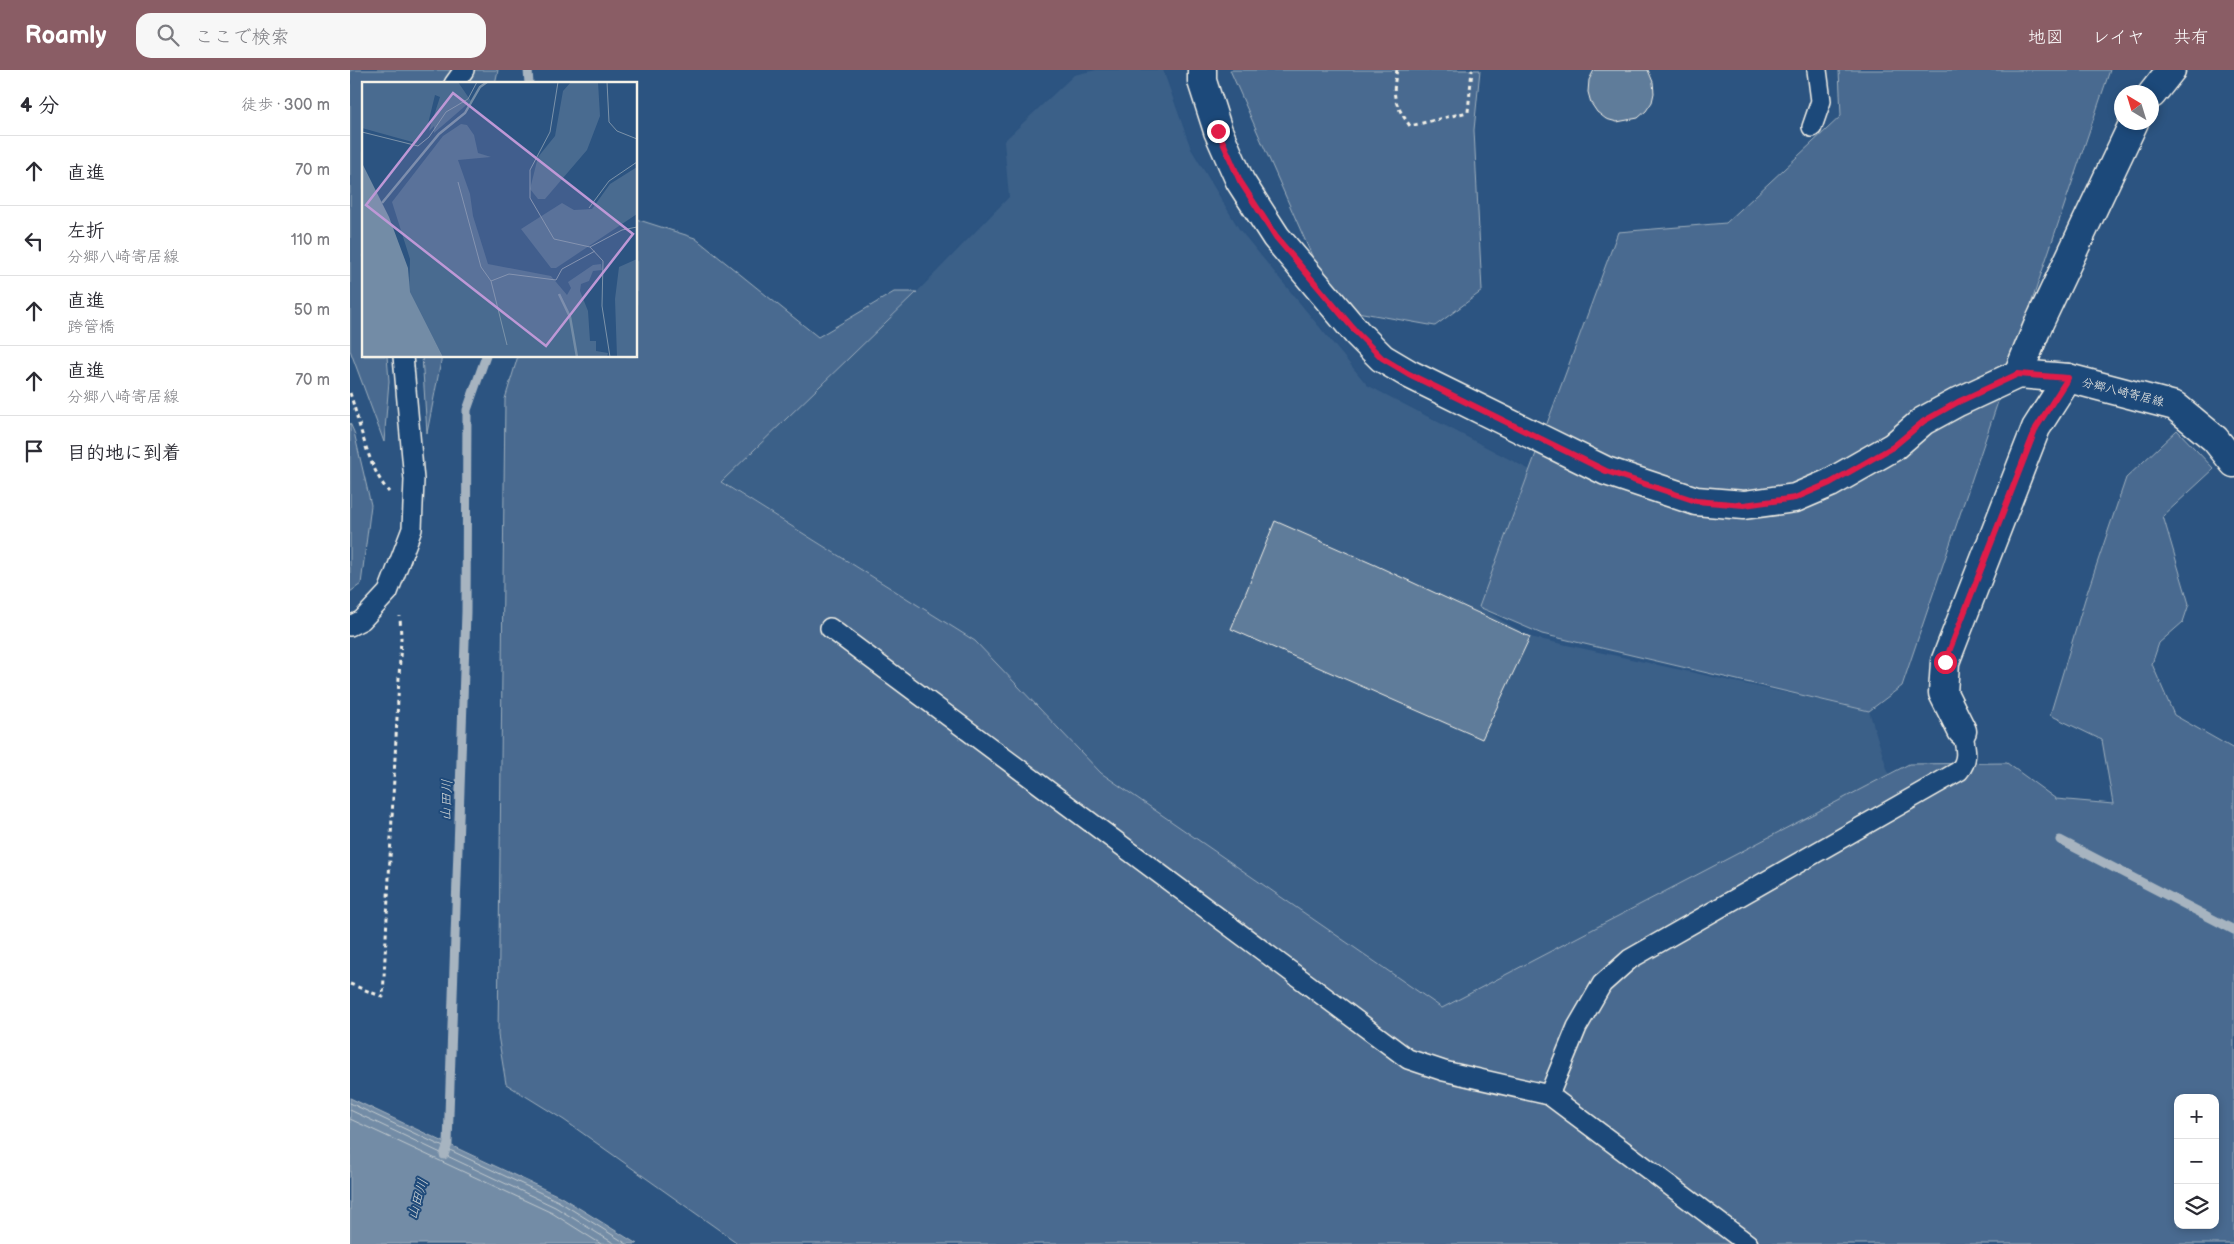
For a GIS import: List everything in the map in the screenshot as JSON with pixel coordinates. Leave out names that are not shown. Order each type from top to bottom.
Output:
[{"type":"main road","name":"分郷八崎寄居線","points":[[1202,70],[1202,81],[1218,131],[1240,181],[1276,237],[1357,333],[1382,358],[1409,374],[1606,471],[1696,501],[1744,505],[1795,498],[1830,483],[1893,447],[1924,421],[1940,411],[2018,374],[2068,378],[2175,406],[2215,439],[2234,463]]},
{"type":"main road","points":[[2159,85],[2170,70]]},
{"type":"main road","points":[[2018,374],[2039,322],[2130,130]]},
{"type":"main road","points":[[1962,731],[1943,693],[1945,662],[2036,428],[2068,378]]},
{"type":"lane","points":[[455,82],[464,70]]},
{"type":"lane","points":[[1812,127],[1821,101],[1817,70]]},
{"type":"lane","points":[[350,626],[362,620],[388,592],[412,529],[414,480],[403,358]]},
{"type":"lane","points":[[830,628],[1408,1059],[1444,1071],[1549,1095],[1748,1244]]},
{"type":"lane","points":[[1549,1095],[1577,1027],[1602,984],[1630,959],[1959,771],[1965,764],[1966,751],[1962,731]]},
{"type":"path","points":[[1396,70],[1393,89],[1396,107],[1410,126],[1468,112],[1472,70]]},
{"type":"path","points":[[350,393],[381,483],[388,492],[412,507]]},
{"type":"path","points":[[350,984],[383,997],[401,638],[400,611]]},
{"type":"shaded area","points":[[350,70],[498,70],[495,82],[362,82],[362,358],[387,358],[389,381],[384,442],[350,350]]},
{"type":"shaded area","points":[[1096,70],[1163,70],[1191,149],[1239,229],[1367,385],[1530,470],[1479,607],[1530,637],[1869,711],[1889,775],[1442,1008],[1101,773],[975,641],[721,481],[917,292],[1009,197],[1004,141],[1074,75]]},
{"type":"shaded area","points":[[1230,70],[1480,70],[1474,130],[1482,291],[1435,326],[1335,308]]},
{"type":"shaded area","points":[[1839,70],[2110,70],[1902,686],[1869,711],[1542,634],[1479,607],[1618,232],[1726,223],[1841,116]]},
{"type":"shaded area","points":[[638,220],[695,238],[818,337],[894,292],[917,292],[721,482],[975,641],[1101,773],[1442,1008],[1909,764],[2007,763],[2056,799],[2113,804],[2102,740],[2050,715],[2085,599],[2126,478],[2177,430],[2214,469],[2163,516],[2189,604],[2183,622],[2159,643],[2152,664],[2174,715],[2234,749],[2234,1244],[739,1244],[564,1120],[506,1084],[498,1035],[505,399],[517,358],[638,358]]},
{"type":"shaded area","points":[[422,358],[442,358],[427,433]]},
{"type":"shaded area","points":[[350,423],[354,432],[371,505],[361,584],[350,592]]},
{"type":"water","points":[[350,1098],[561,1197],[637,1244],[350,1244]]},
{"type":"building","points":[[1594,70],[1648,70],[1653,82],[1654,93],[1652,102],[1638,118],[1617,122],[1606,119],[1597,112],[1591,103],[1588,92],[1589,80]]},
{"type":"building","points":[[1275,521],[1530,637],[1482,739],[1231,629]]},
{"type":"waterway","name":"山田川","points":[[528,70],[529,82]]},
{"type":"waterway","name":"山田川","points":[[444,1155],[448,1144],[466,612],[467,410],[485,358]]},
{"type":"waterway","points":[[2060,840],[2234,930]]},
{"type":"route","points":[[1218,131],[1240,181],[1276,237],[1357,333],[1382,358],[1409,374],[1606,471],[1696,501],[1744,505],[1795,498],[1830,483],[1893,447],[1924,421],[1958,402],[2018,374],[2068,378],[2036,428],[1945,662]]}]
